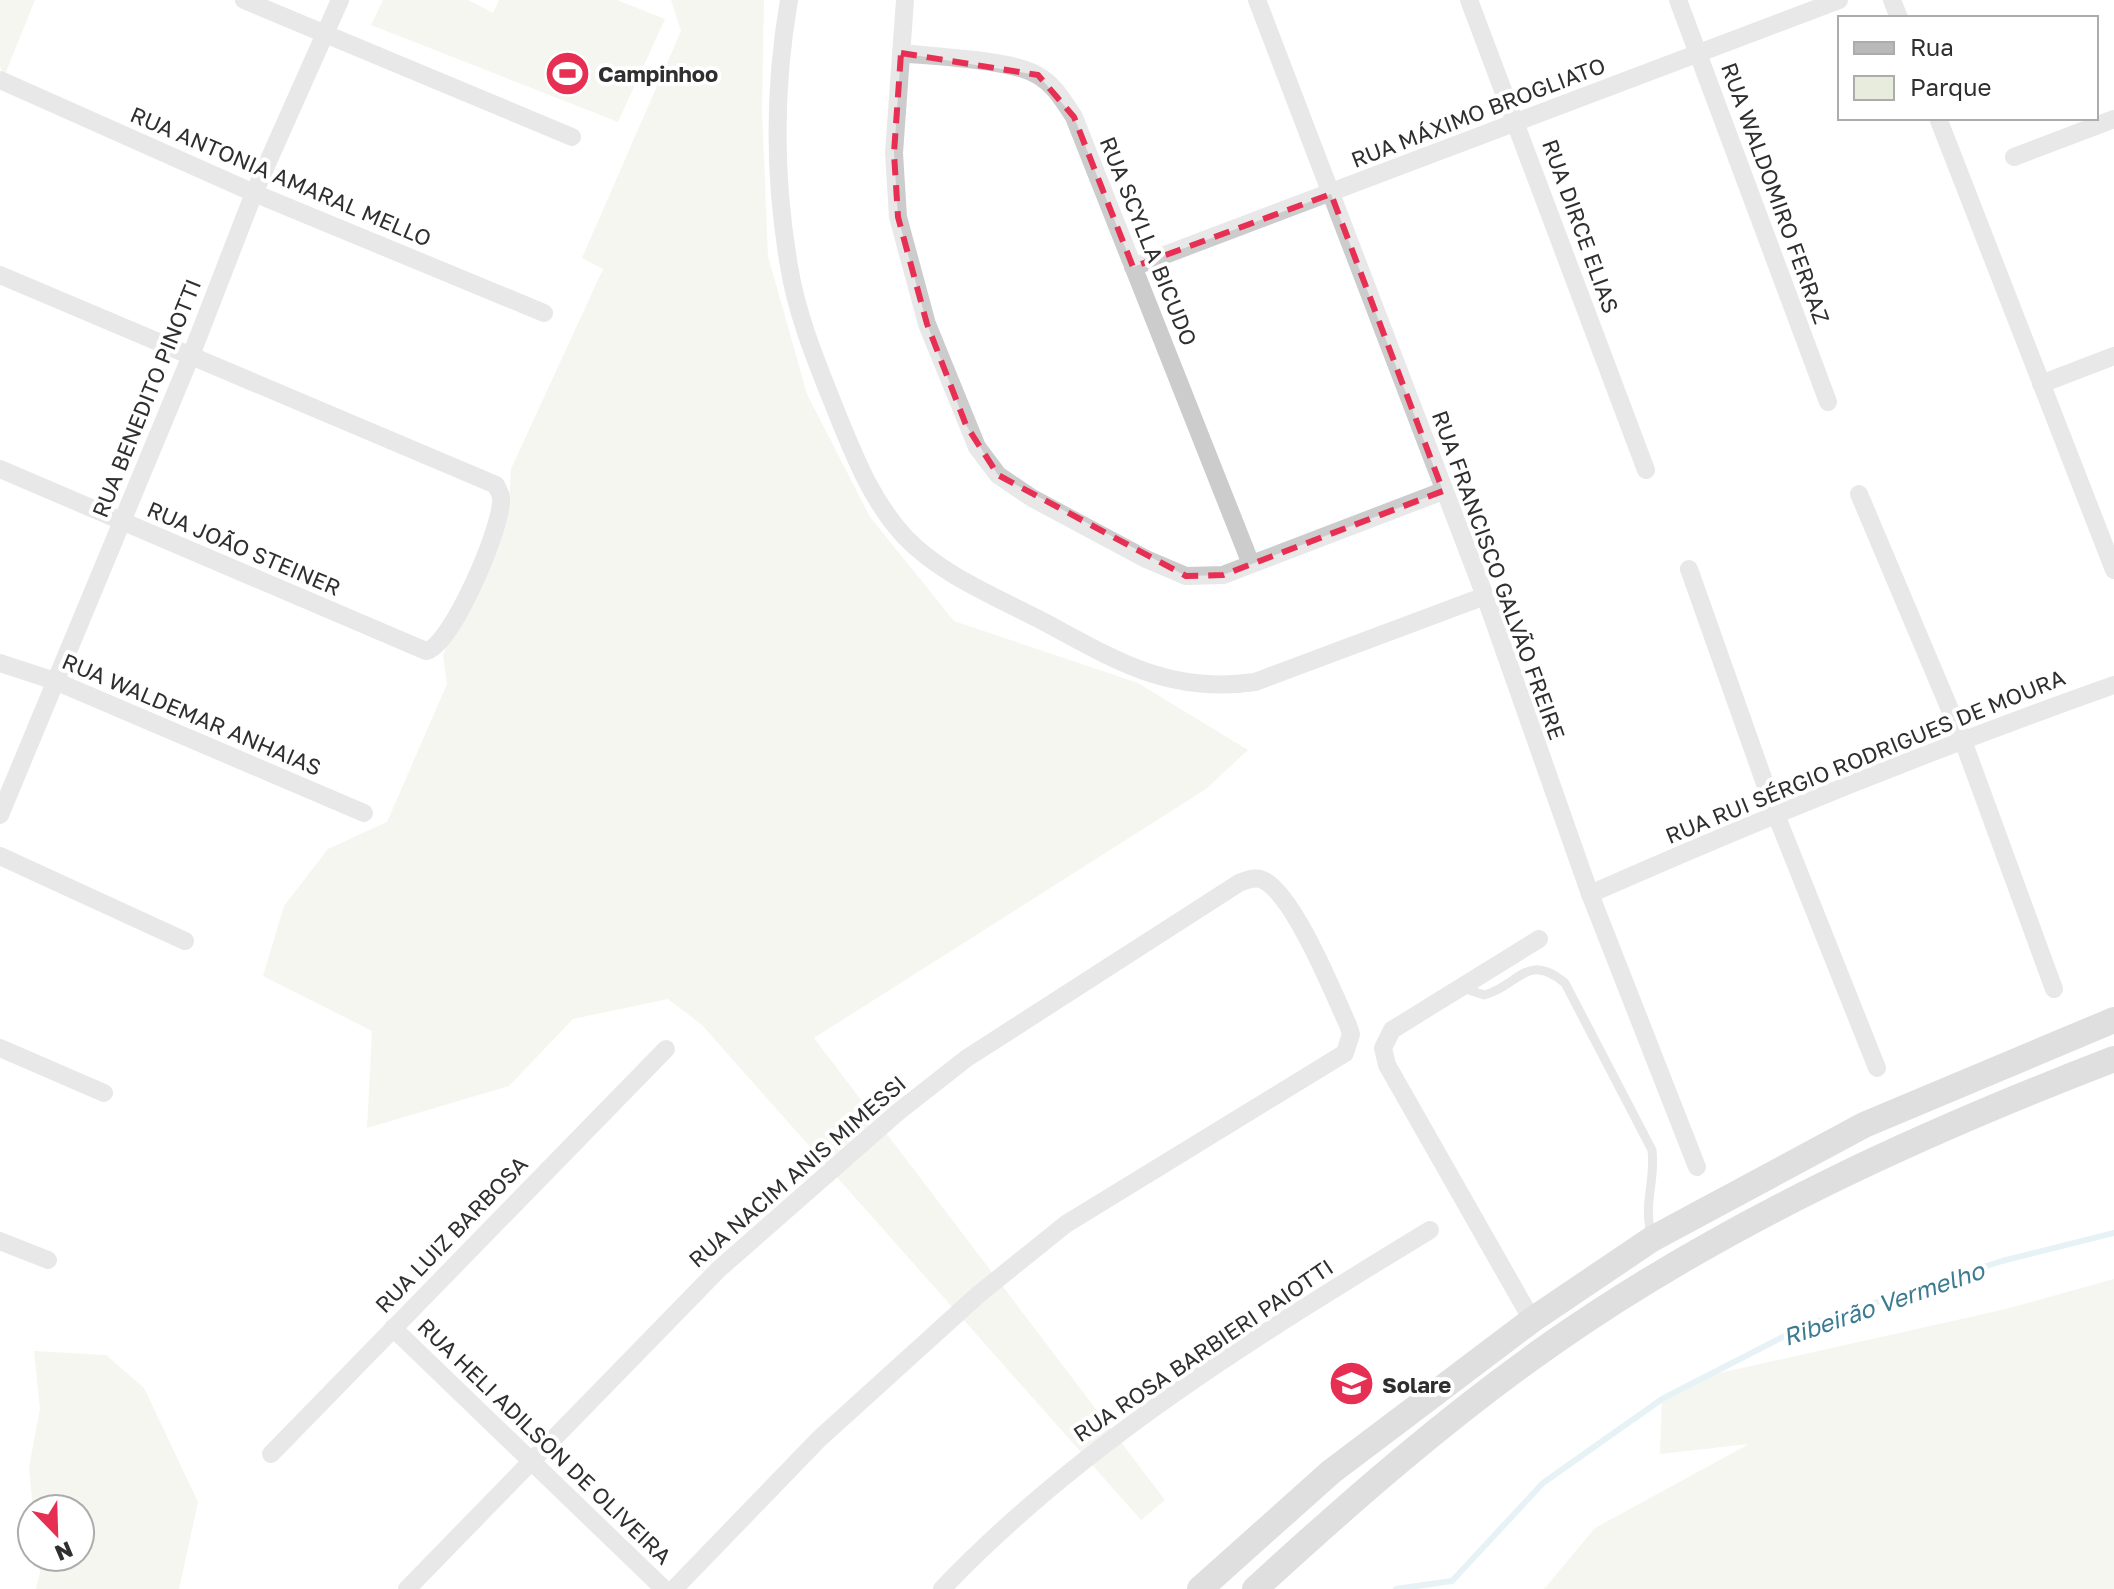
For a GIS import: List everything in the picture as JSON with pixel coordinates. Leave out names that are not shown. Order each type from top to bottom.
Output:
[{"type":"street","points":[[244,0],[572,137]]},
{"type":"street","name":"RUA BENEDITO PINOTTI","points":[[0,815],[190,358],[254,193],[340,0]]},
{"type":"street","points":[[789,0],[779,98],[779,170],[789,268],[814,354],[861,473],[880,507],[935,563],[1142,672],[1182,684],[1219,687],[1255,682],[1485,596]]},
{"type":"street","points":[[905,0],[894,153],[898,217],[927,324],[977,447],[998,475],[1032,498],[1186,576],[1223,575],[1443,491]]},
{"type":"street","name":"RUA FRANCISCO GALVÃO FREIRE","points":[[1257,0],[1485,596],[1590,894],[1697,1167]]},
{"type":"street","name":"RUA DIRCE ELIAS","points":[[1469,0],[1646,470]]},
{"type":"street","name":"RUA WALDOMIRO FERRAZ","points":[[1678,0],[1828,402]]},
{"type":"street","name":"RUA MÁXIMO BROGLIATO","points":[[1133,267],[1839,0]]},
{"type":"street","name":"RUA SCYLLA BICUDO","points":[[901,53],[1018,67],[1038,75],[1058,92],[1074,117],[1251,564]]},
{"type":"street","name":"RUA ANTONIA AMARAL MELLO","points":[[0,80],[254,193],[544,313]]},
{"type":"street","points":[[2014,157],[2114,119]]},
{"type":"street","points":[[1939,120],[2114,570]]},
{"type":"street","points":[[0,275],[190,358]]},
{"type":"street","points":[[2041,384],[2114,356]]},
{"type":"street","name":"RUA JOÃO STEINER","points":[[0,469],[426,651],[434,650],[449,634],[498,520],[501,496],[496,485],[190,358]]},
{"type":"street","points":[[1859,494],[1962,738],[2054,989]]},
{"type":"street","points":[[1689,569],[1775,812],[1877,1068]]},
{"type":"street","name":"RUA WALDEMAR ANHAIAS","points":[[0,663],[55,681],[364,813]]},
{"type":"street","name":"RUA RUI SÉRGIO RODRIGUES DE MOURA","points":[[1590,894],[1775,812],[1962,738],[2114,685]]},
{"type":"street","points":[[0,856],[185,941]]},
{"type":"street","name":"RUA NACIM ANIS MIMESSI","points":[[407,1589],[528,1461],[719,1269],[898,1112],[967,1058],[1239,883],[1258,878],[1277,892],[1307,938],[1351,1034],[1345,1053],[1066,1224],[979,1294],[819,1439],[674,1589]]},
{"type":"street","points":[[1539,939],[1392,1030],[1383,1048],[1387,1065],[1532,1320],[1552,1344]]},
{"type":"street","points":[[1200,1589],[1332,1471],[1532,1320],[1652,1239],[1864,1125],[2114,1020]]},
{"type":"street","points":[[0,1048],[104,1093]]},
{"type":"street","name":"RUA LUIZ BARBOSA","points":[[271,1454],[666,1049]]},
{"type":"street","points":[[1255,1589],[1362,1490],[1552,1344],[1671,1268],[1879,1157],[2114,1059]]},
{"type":"street","name":"RUA ROSA BARBIERI PAIOTTI","points":[[942,1589],[991,1537],[1114,1436],[1282,1320],[1430,1230]]},
{"type":"street","points":[[1652,1239],[1671,1268]]},
{"type":"street","points":[[0,1241],[48,1260]]},
{"type":"street","name":"RUA HELI ADILSON DE OLIVEIRA","points":[[393,1328],[664,1589]]},
{"type":"lane","points":[[1463,988],[1490,994],[1537,969],[1549,970],[1565,983],[1652,1150],[1654,1167],[1645,1214],[1652,1239]]},
{"type":"highlighted area","points":[[901,53],[1038,75],[1074,117],[1133,267],[1331,194],[1443,491],[1223,575],[1186,576],[998,475],[966,425],[927,324],[898,217],[894,153]]},
{"type":"green space","points":[[0,0],[35,0],[4,77],[0,66]]},
{"type":"green space","name":"Campinhoo","points":[[383,0],[468,0],[493,13],[499,0],[617,0],[665,19],[618,122],[371,25]]},
{"type":"green space","points":[[671,0],[764,0],[762,111],[768,256],[807,394],[870,517],[954,621],[1138,683],[1248,750],[1206,789],[814,1038],[1165,1500],[1141,1520],[702,1025],[668,999],[573,1019],[509,1086],[367,1128],[372,1031],[263,976],[284,906],[328,849],[387,822],[447,684],[443,655],[509,504],[511,469],[603,269],[582,258],[681,31]]},
{"type":"green space","points":[[2114,1279],[2114,1589],[1544,1589],[1595,1528],[1749,1444],[1660,1454],[1662,1399],[1706,1376],[2006,1309]]},
{"type":"green space","points":[[34,1351],[106,1355],[144,1388],[198,1502],[179,1589],[36,1589],[40,1573],[96,1573],[96,1493],[31,1493],[29,1467],[40,1409]]},
{"type":"waterway","name":"Ribeirão Vermelho","points":[[1396,1589],[1452,1581],[1543,1483],[1662,1399],[1804,1326],[2002,1261],[2114,1233]]},
{"type":"place","name":"Campinhoo","points":[[567,73]]},
{"type":"place","name":"Solare","points":[[1351,1384]]}]
